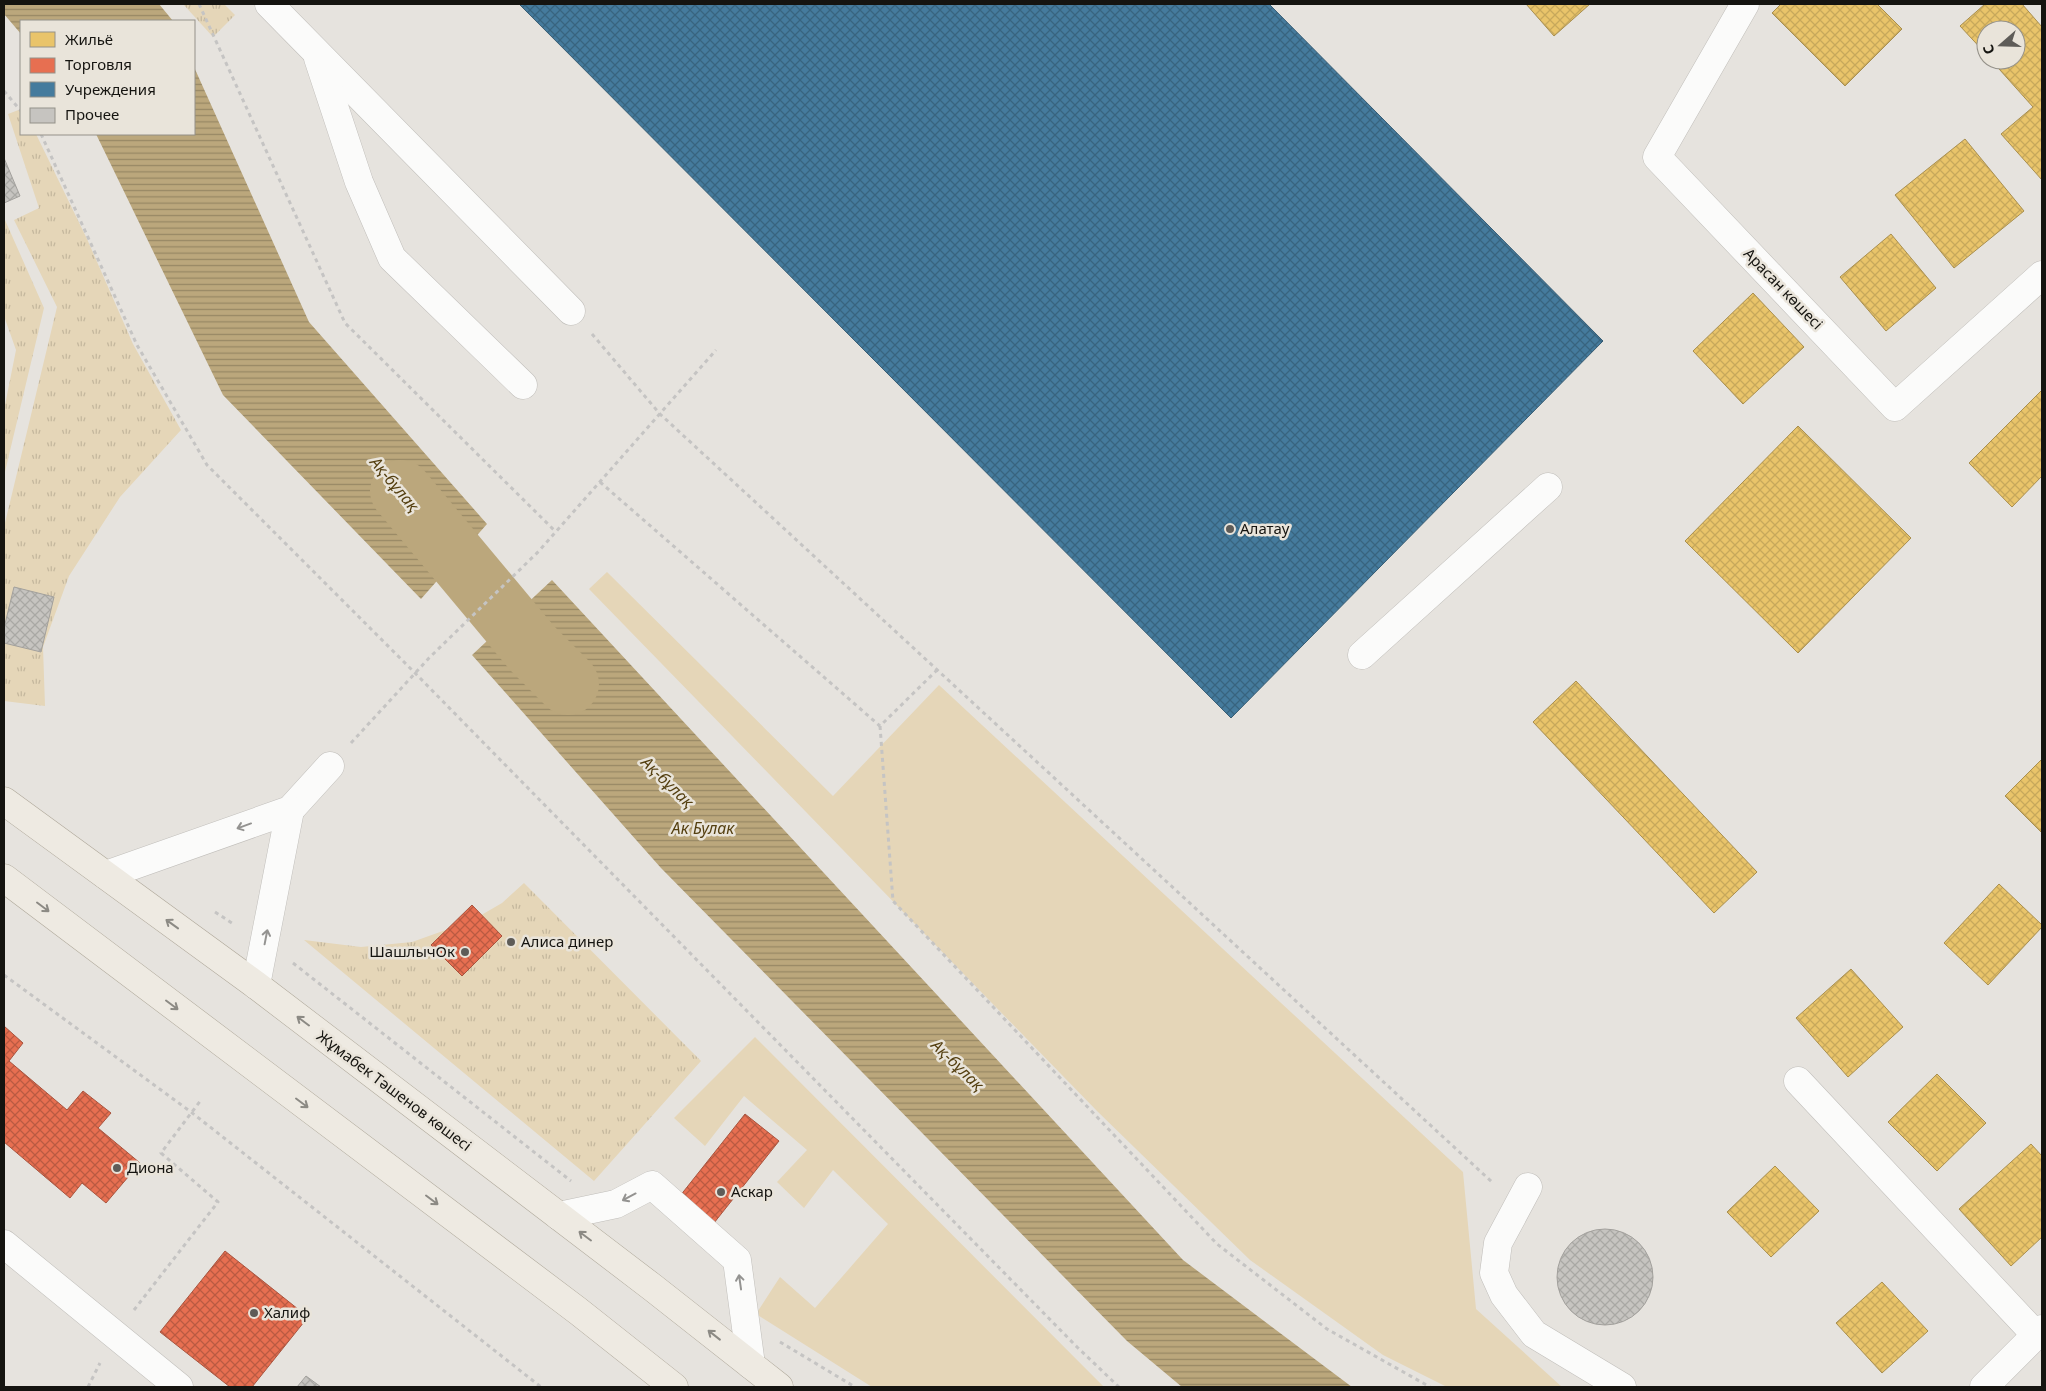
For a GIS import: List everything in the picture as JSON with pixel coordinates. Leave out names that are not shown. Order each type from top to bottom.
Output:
[{"type":"main road","name":"Жұмабек Тәшенов көшесі","points":[[4,801],[256,985],[559,1216],[779,1387]]},
{"type":"main road","points":[[4,878],[578,1311],[674,1387]]},
{"type":"street","points":[[269,4],[571,311]]},
{"type":"street","name":"Арасан көшесі","points":[[1745,4],[1657,157],[1895,406],[2042,275]]},
{"type":"street","points":[[316,52],[359,182],[392,258],[523,384]]},
{"type":"street","points":[[1362,655],[1548,487]]},
{"type":"street","points":[[106,875],[290,810],[330,766]]},
{"type":"street","points":[[256,985],[290,810]]},
{"type":"street","points":[[1798,1081],[2039,1332],[1995,1384]]},
{"type":"street","points":[[559,1216],[616,1204],[652,1185],[737,1260],[752,1365]]},
{"type":"street","points":[[1523,1196],[1498,1243],[1494,1273],[1504,1295],[1534,1334],[1622,1387]]},
{"type":"street","points":[[4,1244],[179,1387]]},
{"type":"path","points":[[198,4],[345,322],[556,532]]},
{"type":"path","points":[[4,91],[20,110]]},
{"type":"path","points":[[41,135],[137,345],[207,465],[415,673],[1077,1347],[1119,1387]]},
{"type":"path","points":[[571,311],[660,414],[938,669],[1523,1196]]},
{"type":"path","points":[[330,766],[429,658],[539,551],[716,350]]},
{"type":"path","points":[[600,482],[880,726],[893,901],[1217,1244],[1327,1329],[1430,1387]]},
{"type":"path","points":[[880,726],[938,669]]},
{"type":"path","points":[[4,975],[191,1112],[541,1387]]},
{"type":"path","points":[[88,1387],[114,1335],[218,1202],[161,1153],[201,1100]]},
{"type":"path","points":[[745,1321],[855,1387]]},
{"type":"green space","points":[[183,4],[224,4],[235,15],[213,37]]},
{"type":"green space","points":[[20,109],[20,135],[36,135],[87,239],[133,344],[181,430],[120,497],[69,576],[43,647],[45,706],[4,701],[4,527],[57,307],[14,220],[39,208],[8,114]]},
{"type":"green space","points":[[5,220],[44,308],[4,476],[4,410],[16,350],[4,316]]},
{"type":"green space","points":[[607,572],[833,796],[939,685],[1463,1172],[1476,1309],[1562,1387],[1447,1387],[1383,1355],[1250,1260],[1097,1111],[589,589]]},
{"type":"green space","points":[[524,883],[701,1061],[594,1181],[304,940],[361,947],[412,942],[471,921],[502,903]]},
{"type":"green space","points":[[755,1037],[1104,1387],[872,1387],[756,1314],[780,1277],[815,1308],[888,1224],[833,1170],[804,1208],[777,1182],[807,1150],[744,1096],[705,1146],[674,1118]]},
{"type":"water","points":[[4,4],[159,4],[172,20],[20,20],[20,33],[4,14]]},
{"type":"water","points":[[195,69],[309,322],[487,524],[421,599],[223,395],[96,135],[195,135]]},
{"type":"water","name":"Ак Булак","points":[[552,580],[1183,1260],[1352,1387],[1182,1387],[1127,1341],[661,868],[472,655]]},
{"type":"building: Жильё","points":[[1526,4],[1590,4],[1554,36]]},
{"type":"building: Жильё","points":[[1781,4],[1877,4],[1902,29],[1845,86],[1772,13]]},
{"type":"building: Жильё","points":[[1985,4],[2022,4],[2042,27],[2042,180],[2001,134],[2033,107],[2000,70],[2026,70],[2026,20],[1976,20],[1976,43],[1960,26]]},
{"type":"building: Жильё","points":[[1965,139],[2024,211],[1954,268],[1895,195]]},
{"type":"building: Жильё","points":[[1891,234],[1936,288],[1886,331],[1840,277]]},
{"type":"building: Жильё","points":[[1753,293],[1804,347],[1743,404],[1693,351]]},
{"type":"building: Жильё","points":[[2041,391],[2042,476],[2012,507],[1969,463]]},
{"type":"building: Жильё","points":[[1798,426],[1911,538],[1798,653],[1685,541]]},
{"type":"building: Жильё","points":[[1576,681],[1757,872],[1714,913],[1533,722]]},
{"type":"building: Жильё","points":[[2042,759],[2042,833],[2005,796]]},
{"type":"building: Жильё","points":[[1999,884],[2042,927],[1988,985],[1944,943]]},
{"type":"building: Жильё","points":[[1851,969],[1903,1027],[1848,1077],[1796,1018]]},
{"type":"building: Жильё","points":[[1937,1074],[1986,1123],[1937,1171],[1888,1122]]},
{"type":"building: Жильё","points":[[2031,1144],[2042,1156],[2042,1237],[2011,1266],[1959,1209]]},
{"type":"building: Жильё","points":[[1775,1166],[1819,1211],[1771,1257],[1727,1212]]},
{"type":"building: Жильё","points":[[1882,1282],[1928,1331],[1882,1373],[1836,1323]]},
{"type":"building: Торговля","points":[[472,905],[502,936],[462,976],[431,945]]},
{"type":"building: Торговля","points":[[4,1026],[23,1043],[9,1061],[67,1110],[83,1091],[111,1113],[98,1128],[140,1163],[106,1203],[82,1183],[70,1198],[4,1142]]},
{"type":"building: Торговля","points":[[745,1114],[779,1141],[710,1228],[676,1201]]},
{"type":"building: Торговля","points":[[225,1251],[308,1317],[252,1387],[230,1387],[160,1332]]},
{"type":"building: Учреждения","name":"Алатау","points":[[519,4],[1269,4],[1603,341],[1231,718]]},
{"type":"building: Прочее","points":[[4,158],[20,196],[4,203]]},
{"type":"building: Прочее","points":[[14,587],[54,597],[41,652],[4,643],[4,628]]},
{"type":"building: Прочее","points":[[1605,1229],[1623,1232],[1639,1243],[1650,1259],[1653,1277],[1650,1295],[1639,1311],[1623,1322],[1605,1325],[1587,1322],[1571,1311],[1560,1295],[1557,1277],[1560,1259],[1571,1243],[1587,1232]]},
{"type":"building: Прочее","points":[[306,1376],[321,1387],[297,1387]]},
{"type":"waterway","name":"Ақ-бұлақ","points":[[401,491],[532,648],[568,684]]},
{"type":"place","name":"Алатау","points":[[1230,529]]},
{"type":"place","name":"Алиса динер","points":[[511,942]]},
{"type":"place","name":"ШашлычОк","points":[[465,952]]},
{"type":"place","name":"Диона","points":[[117,1168]]},
{"type":"place","name":"Аскар","points":[[721,1192]]},
{"type":"place","name":"Халиф","points":[[254,1313]]}]
